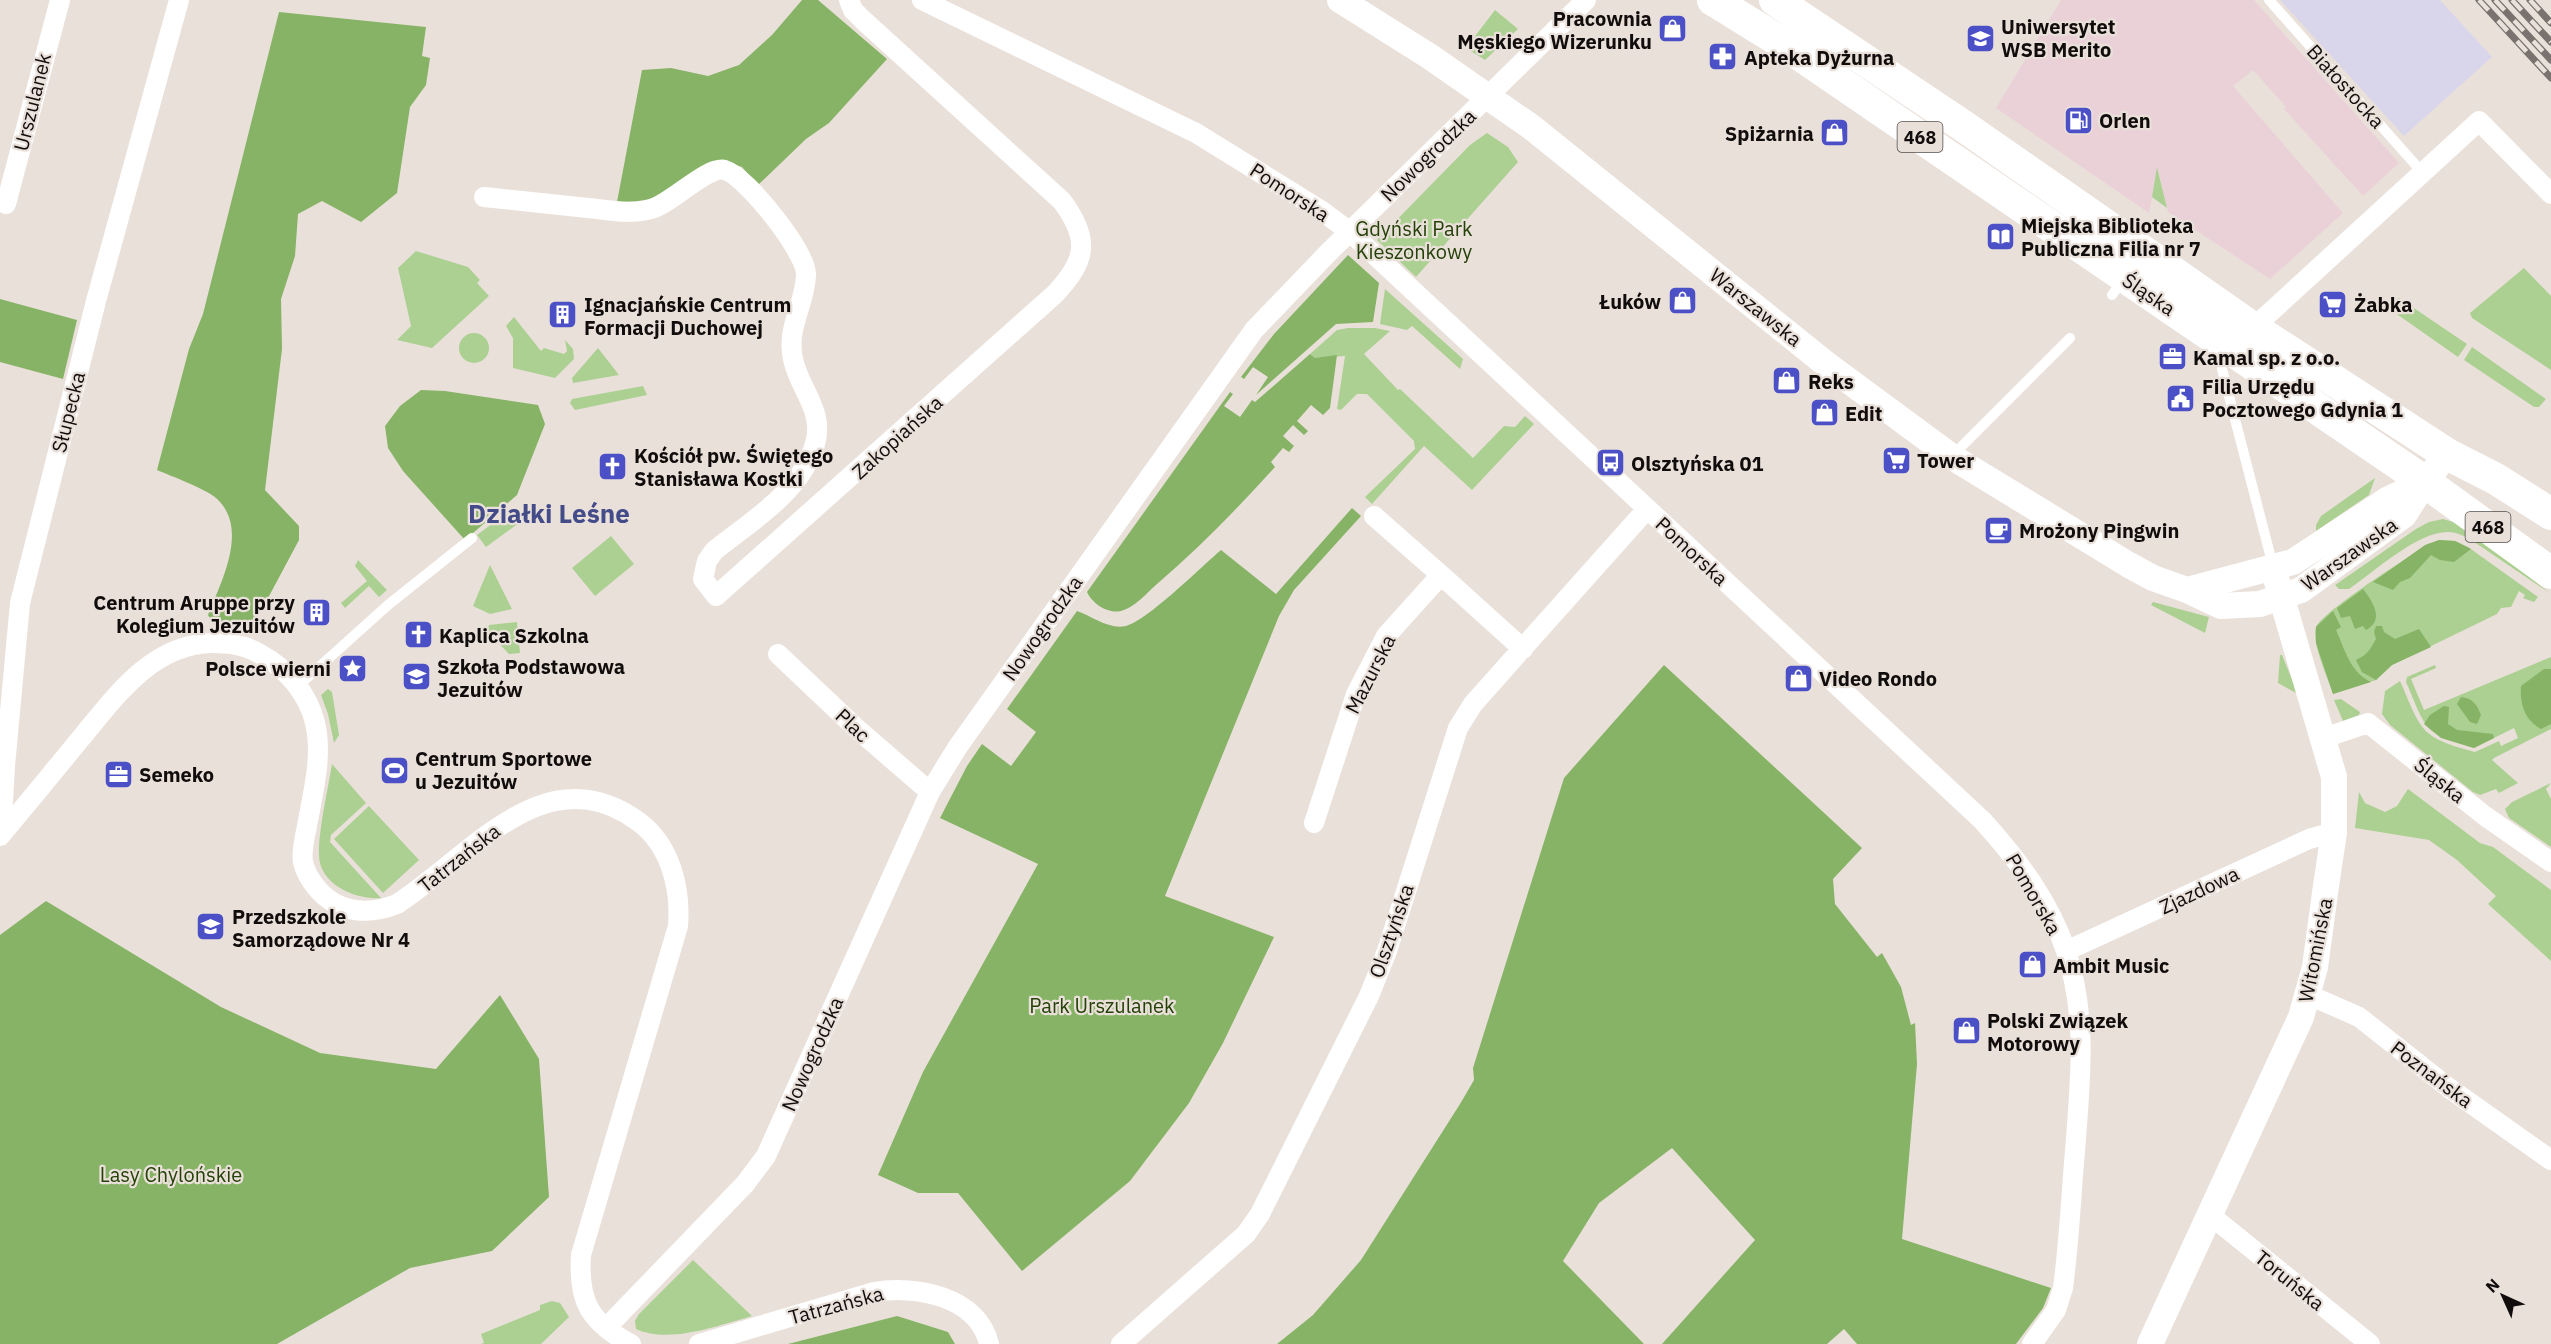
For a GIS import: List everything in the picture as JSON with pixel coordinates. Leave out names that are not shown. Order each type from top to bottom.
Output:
[{"type":"main road","name":"Śląska","points":[[1713,0],[1784,44],[2118,286],[2425,482],[2551,573]]},
{"type":"main road","name":"Śląska","points":[[1775,0],[1962,125],[2253,328],[2447,454],[2496,479],[2551,514]]},
{"type":"main road","name":"468","points":[[2447,454],[2487,492],[2551,536]]},
{"type":"street","name":"Urszulanek","points":[[6,204],[60,0]]},
{"type":"street","name":"Słupecka","points":[[2,834],[5,766],[20,603],[96,301],[179,0]]},
{"type":"street","name":"Zakopiańska","points":[[484,197],[636,213],[653,209],[672,200],[712,172],[724,169],[733,174],[760,201],[801,254],[806,266],[806,278],[791,332],[791,346],[798,375],[818,420],[815,445],[806,465],[785,493],[714,551],[707,561],[703,579],[716,596],[1055,294],[1074,271],[1082,249],[1081,231],[1062,201],[863,20],[853,10],[849,0]]},
{"type":"street","name":"Pomorska","points":[[922,0],[1196,133],[1322,211],[1350,232],[1983,820],[2020,862],[2042,900],[2066,951],[2078,1003],[2083,1061],[2063,1288],[2056,1310],[2032,1344]]},
{"type":"street","name":"Warszawska","points":[[1340,0],[1530,126],[1826,364],[1952,457],[2129,565],[2153,578],[2187,590],[2221,606],[2260,604],[2301,590],[2404,515],[2425,482],[2447,454]]},
{"type":"street","name":"Nowogrodzka","points":[[606,1328],[746,1184],[766,1156],[930,792],[957,748],[1254,330],[1350,232],[1586,0]]},
{"type":"street","points":[[2253,328],[2479,121],[2551,194]]},
{"type":"street","name":"Warszawska","points":[[2187,590],[2293,562],[2387,500],[2425,482]]},
{"type":"street","name":"Olsztyńska","points":[[1121,1344],[1246,1234],[1260,1214],[1369,996],[1387,951],[1458,728],[1473,704],[1647,509]]},
{"type":"street","points":[[1374,516],[1523,649]]},
{"type":"street","name":"Witomińska","points":[[2150,1344],[2309,995],[2334,832],[2334,777],[2273,568]]},
{"type":"street","name":"Mazurska","points":[[1314,823],[1356,694],[1386,636],[1441,575]]},
{"type":"street","name":"Tatrzańska","points":[[2,834],[116,696],[146,667],[161,657],[192,645],[241,645],[270,659],[285,671],[309,704],[318,741],[318,760],[303,861],[315,886],[331,901],[341,906],[368,912],[381,911],[397,904],[517,814],[550,801],[592,800],[612,806],[643,825],[667,858],[678,892],[678,926],[581,1255],[580,1278],[583,1296],[591,1315],[631,1344]]},
{"type":"street","name":"Plac","points":[[778,654],[855,728],[930,792]]},
{"type":"street","name":"Śląska","points":[[2324,738],[2367,723],[2485,816],[2551,862]]},
{"type":"street","name":"Zjazdowa","points":[[2066,951],[2309,839],[2334,832]]},
{"type":"street","name":"Poznańska","points":[[2309,995],[2359,1017],[2440,1082],[2551,1160]]},
{"type":"street","name":"Toruńska","points":[[2210,1215],[2370,1344]]},
{"type":"street","name":"Tatrzańska","points":[[699,1344],[874,1292],[893,1289],[916,1290],[937,1295],[954,1303],[974,1317],[987,1333],[989,1344]]},
{"type":"lane","name":"Białostocka","points":[[2269,0],[2422,172]]},
{"type":"lane","points":[[1952,457],[2070,338]]},
{"type":"lane","points":[[2222,369],[2273,568]]},
{"type":"lane","points":[[298,686],[388,604],[472,538]]},
{"type":"shaded area","points":[[2061,0],[2254,0],[2399,163],[2363,196],[2284,109],[2286,107],[2253,70],[2233,86],[2343,213],[2270,279],[2168,212],[2158,169],[2149,213],[1996,108]]},
{"type":"shaded area","points":[[2280,0],[2440,0],[2492,57],[2404,136]]},
{"type":"green space","points":[[802,0],[818,0],[887,59],[829,123],[806,139],[758,185],[742,167],[722,161],[684,185],[661,196],[633,202],[617,202],[642,70],[671,68],[708,76],[739,65],[772,35]]},
{"type":"green space","points":[[1495,10],[1518,29],[1485,60],[1466,48]]},
{"type":"green space","points":[[279,12],[426,27],[422,56],[430,58],[426,85],[410,107],[397,193],[361,222],[322,201],[298,214],[295,256],[281,299],[282,349],[265,490],[299,526],[299,540],[252,628],[215,626],[208,615],[225,571],[232,540],[231,524],[226,510],[211,494],[157,470],[189,349],[203,314]]},
{"type":"green space","name":"Gdyński Park Kieszonkowy","points":[[1487,133],[1508,147],[1518,162],[1416,277],[1377,240],[1470,145]]},
{"type":"green space","points":[[2157,167],[2167,208],[2152,197]]},
{"type":"green space","points":[[416,251],[468,267],[480,280],[477,283],[489,296],[432,348],[397,340],[411,326],[398,268]]},
{"type":"green space","points":[[1348,255],[1379,283],[1373,322],[1336,324],[1256,395],[1268,377],[1253,367],[1244,379],[1241,377],[1274,334]]},
{"type":"green space","points":[[2524,268],[2551,296],[2551,370],[2472,318],[2470,313]]},
{"type":"green space","points":[[1385,289],[1463,359],[1460,369],[1412,326],[1407,330],[1380,324]]},
{"type":"green space","points":[[2399,298],[2467,344],[2458,357],[2391,310],[2387,304]]},
{"type":"green space","points":[[0,299],[77,320],[63,379],[0,362]]},
{"type":"green space","points":[[514,317],[541,351],[544,348],[564,354],[567,351],[565,340],[573,349],[574,359],[555,378],[513,368],[513,338],[506,326]]},
{"type":"green space","points":[[1375,328],[1390,331],[1364,354],[1398,390],[1400,389],[1473,458],[1504,426],[1515,427],[1525,416],[1534,424],[1472,490],[1424,446],[1372,504],[1365,497],[1415,449],[1414,441],[1367,394],[1357,394],[1341,410],[1337,409],[1345,356],[1315,358],[1310,354],[1337,330]]},
{"type":"green space","points":[[474,333],[484,338],[489,348],[484,358],[474,363],[464,358],[459,348],[464,338]]},
{"type":"green space","points":[[2472,347],[2546,399],[2539,407],[2534,407],[2464,360]]},
{"type":"green space","points":[[598,348],[619,375],[573,383],[572,378]]},
{"type":"green space","points":[[1310,354],[1315,358],[1337,355],[1330,408],[1323,415],[1311,405],[1297,421],[1308,431],[1304,435],[1293,425],[1283,436],[1294,446],[1289,452],[1283,448],[1271,462],[1275,467],[1247,497],[1203,542],[1140,600],[1121,611],[1110,611],[1096,604],[1087,592],[1230,392],[1233,394],[1224,406],[1240,417],[1252,400],[1255,402]]},
{"type":"green space","points":[[643,386],[647,395],[575,410],[570,403],[572,399]]},
{"type":"green space","points":[[421,390],[445,391],[538,405],[545,424],[517,495],[465,540],[403,471],[388,448],[385,426],[400,406]]},
{"type":"green space","points":[[2375,478],[2369,495],[2316,531],[2316,525],[2321,516]]},
{"type":"green space","points":[[513,508],[523,520],[486,547],[477,535]]},
{"type":"green space","name":"Park Urszulanek","points":[[1352,508],[1361,516],[1294,590],[1279,616],[1165,896],[1274,937],[1223,1043],[1189,1103],[1130,1181],[1022,1271],[958,1193],[918,1193],[878,1175],[923,1072],[1038,864],[940,818],[967,766],[982,744],[1011,766],[1036,732],[1007,709],[1077,611],[1113,626],[1126,626],[1136,622],[1221,550],[1276,594]]},
{"type":"green space","points":[[2443,519],[2463,525],[2551,594],[2467,537],[2449,532],[2437,533],[2410,545],[2349,589],[2339,589],[2335,585],[2416,529],[2429,522]]},
{"type":"green space","points":[[611,536],[634,564],[595,596],[572,568]]},
{"type":"green space","points":[[2439,540],[2455,541],[2468,547],[2538,597],[2534,602],[2523,598],[2525,595],[2519,591],[2511,607],[2501,608],[2497,614],[2392,665],[2376,680],[2333,694],[2318,651],[2316,627],[2322,619],[2353,595]]},
{"type":"green space","points":[[2439,540],[2455,541],[2471,549],[2454,562],[2440,560],[2431,555],[2410,578],[2400,582],[2393,590],[2373,582],[2425,545]]},
{"type":"green space","points":[[358,560],[387,590],[379,597],[369,586],[345,608],[341,603],[367,581],[355,566]]},
{"type":"green space","points":[[490,565],[512,609],[490,614],[473,606]]},
{"type":"green space","points":[[2363,589],[2373,605],[2376,616],[2372,626],[2366,630],[2363,626],[2355,629],[2350,616],[2341,618],[2337,608]]},
{"type":"green space","points":[[2153,602],[2209,617],[2205,633],[2151,605]]},
{"type":"green space","points":[[2333,611],[2341,627],[2336,630],[2349,660],[2364,678],[2371,682],[2333,694],[2316,643],[2316,627]]},
{"type":"green space","points":[[517,622],[520,653],[509,654],[487,631],[489,625]]},
{"type":"green space","points":[[2376,626],[2382,626],[2384,632],[2395,639],[2419,629],[2431,647],[2392,665],[2376,680],[2362,672],[2356,660],[2366,654],[2374,643]]},
{"type":"green space","points":[[2280,655],[2282,655],[2298,694],[2278,683]]},
{"type":"green space","points":[[2551,657],[2551,729],[2492,760],[2518,783],[2499,793],[2496,789],[2480,795],[2473,792],[2390,725],[2382,714],[2385,691],[2400,681],[2413,711],[2425,730],[2432,736],[2475,752],[2499,741],[2501,746],[2518,738],[2514,728],[2474,748],[2435,733],[2428,727],[2418,710],[2406,682],[2407,677],[2435,665],[2436,668],[2411,679],[2424,710]]},
{"type":"green space","points":[[1664,665],[1862,848],[1833,879],[1835,904],[1877,957],[1882,953],[1901,987],[1911,1025],[1915,1023],[1917,1064],[1902,1239],[2051,1288],[2043,1308],[2016,1344],[1857,1344],[1844,1329],[1827,1344],[1662,1344],[1755,1240],[1672,1148],[1599,1203],[1563,1261],[1644,1344],[1277,1344],[1313,1315],[1361,1260],[1474,1080],[1473,1068],[1564,778]]},
{"type":"green space","points":[[2544,669],[2551,669],[2551,724],[2541,729],[2531,721],[2524,710],[2521,686]]},
{"type":"green space","points":[[328,689],[332,692],[339,735],[334,743],[321,695]]},
{"type":"green space","points":[[2461,697],[2472,700],[2478,708],[2481,715],[2477,724],[2470,722],[2457,704]]},
{"type":"green space","points":[[2341,699],[2360,712],[2359,715],[2343,721],[2334,700]]},
{"type":"green space","points":[[2444,706],[2449,707],[2448,724],[2457,730],[2493,734],[2494,738],[2474,748],[2441,738],[2424,724],[2430,715]]},
{"type":"green space","points":[[332,764],[366,803],[331,835],[330,842],[381,898],[361,896],[341,889],[332,883],[321,866],[320,835]]},
{"type":"green space","points":[[2551,783],[2546,789],[2551,799],[2551,847],[2509,818],[2505,809],[2512,802]]},
{"type":"green space","points":[[2408,789],[2480,843],[2493,847],[2551,890],[2551,961],[2488,904],[2496,896],[2457,860],[2429,840],[2355,828],[2359,792],[2365,803],[2385,812],[2397,806]]},
{"type":"green space","points":[[369,806],[419,860],[383,893],[334,839]]},
{"type":"green space","name":"Lasy Chylońskie","points":[[46,901],[221,1007],[320,1053],[436,1069],[500,995],[539,1059],[549,1197],[492,1251],[410,1268],[277,1344],[0,1344],[0,935]]},
{"type":"green space","points":[[693,1260],[752,1316],[678,1334],[663,1335],[636,1329],[635,1321],[639,1314]]},
{"type":"green space","points":[[552,1301],[560,1303],[569,1317],[541,1344],[481,1344],[484,1343],[481,1334],[540,1310],[540,1305]]},
{"type":"green space","points":[[897,1316],[948,1332],[955,1344],[788,1344]]},
{"type":"railway","points":[[2479,0],[2551,78]]},
{"type":"railway","points":[[2495,0],[2551,60]]},
{"type":"railway","points":[[2512,0],[2551,42]]},
{"type":"railway","points":[[2530,0],[2551,23]]},
{"type":"place","name":"Pracownia Męskiego Wizerunku","points":[[1673,29]]},
{"type":"place","name":"Uniwersytet WSB Merito","points":[[1980,38]]},
{"type":"place","name":"Apteka Dyżurna","points":[[1723,57]]},
{"type":"place","name":"Orlen","points":[[2078,120]]},
{"type":"place","name":"Spiżarnia","points":[[1835,133]]},
{"type":"place","name":"Miejska Biblioteka Publiczna Filia nr 7","points":[[2000,236]]},
{"type":"place","name":"Łuków","points":[[1682,301]]},
{"type":"place","name":"Żabka","points":[[2333,304]]},
{"type":"place","name":"Ignacjańskie Centrum Formacji Duchowej","points":[[563,315]]},
{"type":"place","name":"Kamal sp. z o.o.","points":[[2172,357]]},
{"type":"place","name":"Reks","points":[[1787,381]]},
{"type":"place","name":"Filia Urzędu Pocztowego Gdynia 1","points":[[2181,398]]},
{"type":"place","name":"Edit","points":[[1824,413]]},
{"type":"place","name":"Tower","points":[[1896,460]]},
{"type":"place","name":"Olsztyńska 01","points":[[1610,463]]},
{"type":"place","name":"Kościół pw. Świętego Stanisława Kostki","points":[[613,467]]},
{"type":"place","name":"Mrożony Pingwin","points":[[1998,530]]},
{"type":"place","name":"Centrum Aruppe przy Kolegium Jezuitów","points":[[316,613]]},
{"type":"place","name":"Kaplica Szkolna","points":[[418,635]]},
{"type":"place","name":"Polsce wierni","points":[[352,668]]},
{"type":"place","name":"Szkoła Podstawowa Jezuitów","points":[[416,677]]},
{"type":"place","name":"Video Rondo","points":[[1798,678]]},
{"type":"place","name":"Centrum Sportowe u Jezuitów","points":[[394,770]]},
{"type":"place","name":"Semeko","points":[[118,774]]},
{"type":"place","name":"Przedszkole Samorządowe Nr 4","points":[[211,927]]},
{"type":"place","name":"Ambit Music","points":[[2032,965]]},
{"type":"place","name":"Polski Związek Motorowy","points":[[1966,1031]]},
{"type":"district","name":"Działki Leśne","points":[[549,513]]}]
